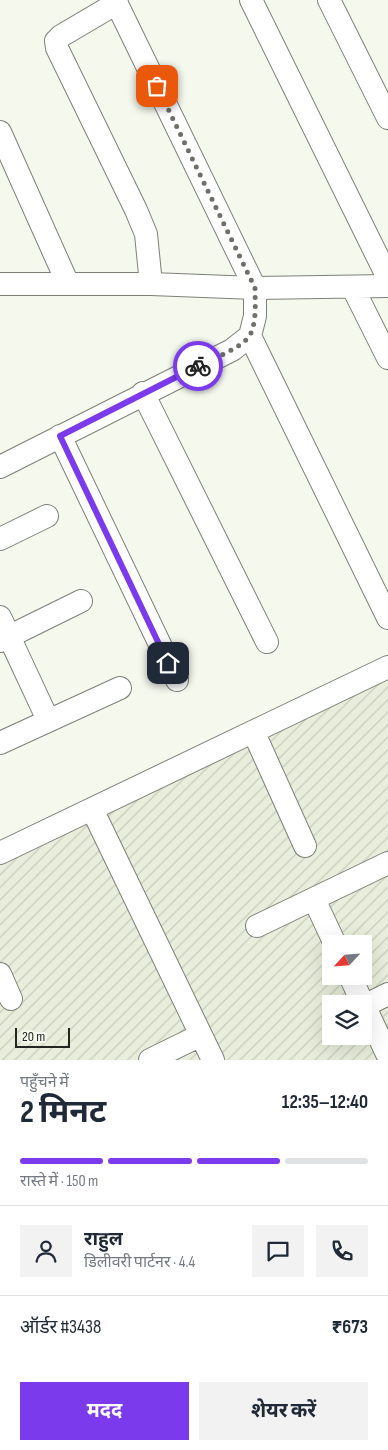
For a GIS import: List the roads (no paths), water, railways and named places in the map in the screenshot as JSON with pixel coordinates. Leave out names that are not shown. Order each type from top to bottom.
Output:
[{"type":"street","points":[[251,0],[388,278]]},
{"type":"street","points":[[329,0],[388,118]]},
{"type":"street","points":[[0,467],[143,393],[232,350],[250,336],[255,316],[255,288],[116,2],[56,40],[57,48],[146,234],[151,284]]},
{"type":"street","points":[[0,132],[68,284]]},
{"type":"street","points":[[0,284],[151,284],[255,288],[388,286]]},
{"type":"street","points":[[352,288],[388,358]]},
{"type":"street","points":[[250,336],[388,618]]},
{"type":"street","points":[[143,393],[267,642]]},
{"type":"street","points":[[60,436],[177,680]]},
{"type":"street","points":[[0,539],[47,516]]},
{"type":"street","points":[[5,639],[81,602]]},
{"type":"street","points":[[0,617],[5,639],[48,720]]},
{"type":"street","points":[[0,853],[254,733],[388,667]]},
{"type":"street","points":[[0,743],[120,688]]},
{"type":"street","points":[[254,733],[305,846]]},
{"type":"street","points":[[92,809],[213,1060]]},
{"type":"street","points":[[256,926],[388,863]]},
{"type":"street","points":[[314,899],[331,935]]},
{"type":"street","points":[[0,974],[11,999]]},
{"type":"street","points":[[372,1001],[388,994]]},
{"type":"street","points":[[372,1022],[388,1056]]},
{"type":"street","points":[[150,1060],[201,1035]]}]
